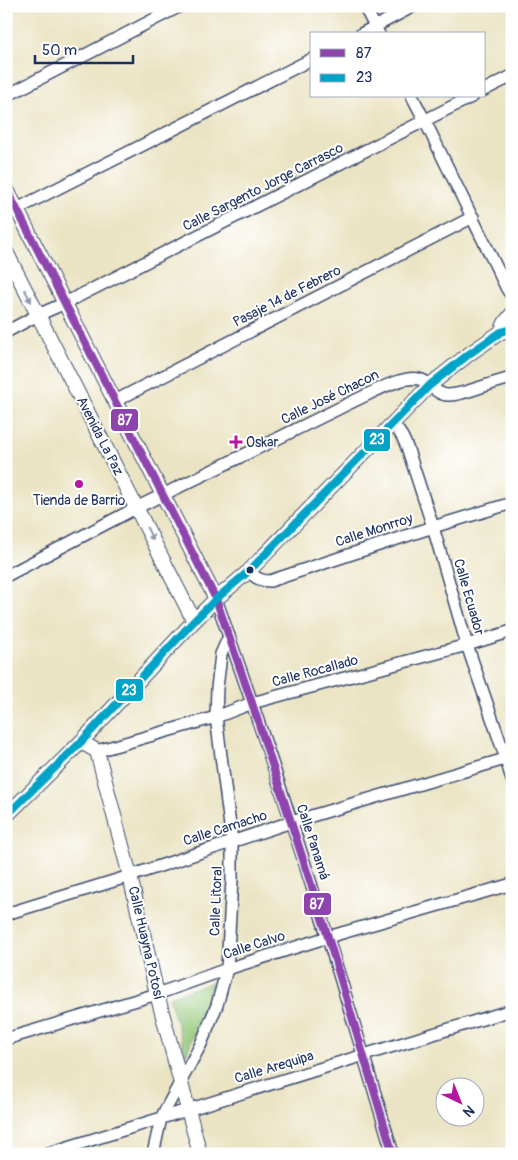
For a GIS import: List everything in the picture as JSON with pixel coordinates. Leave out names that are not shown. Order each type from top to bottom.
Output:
[{"type":"street","points":[[6,96],[180,6]]},
{"type":"street","points":[[364,6],[377,30],[414,6]]},
{"type":"street","points":[[17,209],[310,60]]},
{"type":"street","points":[[486,89],[512,76]]},
{"type":"street","points":[[413,98],[512,296]]},
{"type":"street","name":"Calle Sargento Jorge Carrasco","points":[[38,315],[469,98]]},
{"type":"street","points":[[6,188],[216,599]]},
{"type":"street","name":"Pasaje 14 de Febrero","points":[[115,401],[473,218]]},
{"type":"street","name":"Avenida La Paz","points":[[6,252],[194,621]]},
{"type":"street","points":[[6,816],[81,742],[194,621],[249,571],[430,385],[469,354],[506,330],[505,323],[512,314]]},
{"type":"street","points":[[6,332],[38,315]]},
{"type":"street","name":"Calle José Chacon","points":[[136,508],[391,384],[417,378],[424,380],[442,394],[450,395],[512,378]]},
{"type":"street","name":"Calle Ecuador","points":[[392,424],[404,438],[467,645],[509,758],[512,780]]},
{"type":"street","name":"Calle Monrroy","points":[[249,571],[258,579],[270,581],[432,527],[512,503]]},
{"type":"street","points":[[6,576],[136,508]]},
{"type":"street","name":"Calle Panamá","points":[[216,599],[328,937],[393,1154]]},
{"type":"street","name":"Calle Rocallado","points":[[97,751],[216,717],[252,703],[512,631]]},
{"type":"street","name":"Calle Litoral","points":[[152,1154],[161,1118],[201,1044],[217,1004],[227,969],[232,880],[232,841],[216,717],[220,663],[229,636]]},
{"type":"street","points":[[81,742],[97,751]]},
{"type":"street","name":"Calle Huayna Potosí","points":[[97,751],[130,876],[157,994],[200,1154]]},
{"type":"street","name":"Calle Camacho","points":[[6,914],[130,876],[291,822],[509,758]]},
{"type":"street","name":"Calle Calvo","points":[[6,1039],[157,994],[227,969],[328,937],[512,884]]},
{"type":"street","name":"Calle Arequipa","points":[[46,1154],[512,1010]]},
{"type":"green space","points":[[213,982],[186,1055],[169,997]]},
{"type":"transit line","name":"87","points":[[6,188],[216,599],[328,937],[393,1154]]},
{"type":"transit line","name":"23","points":[[6,816],[81,742],[194,621],[249,571],[430,385],[469,354],[501,332],[512,329]]},
{"type":"place","name":"Oskar","points":[[236,442]]},
{"type":"place","name":"Tienda de Barrio","points":[[79,484]]}]
